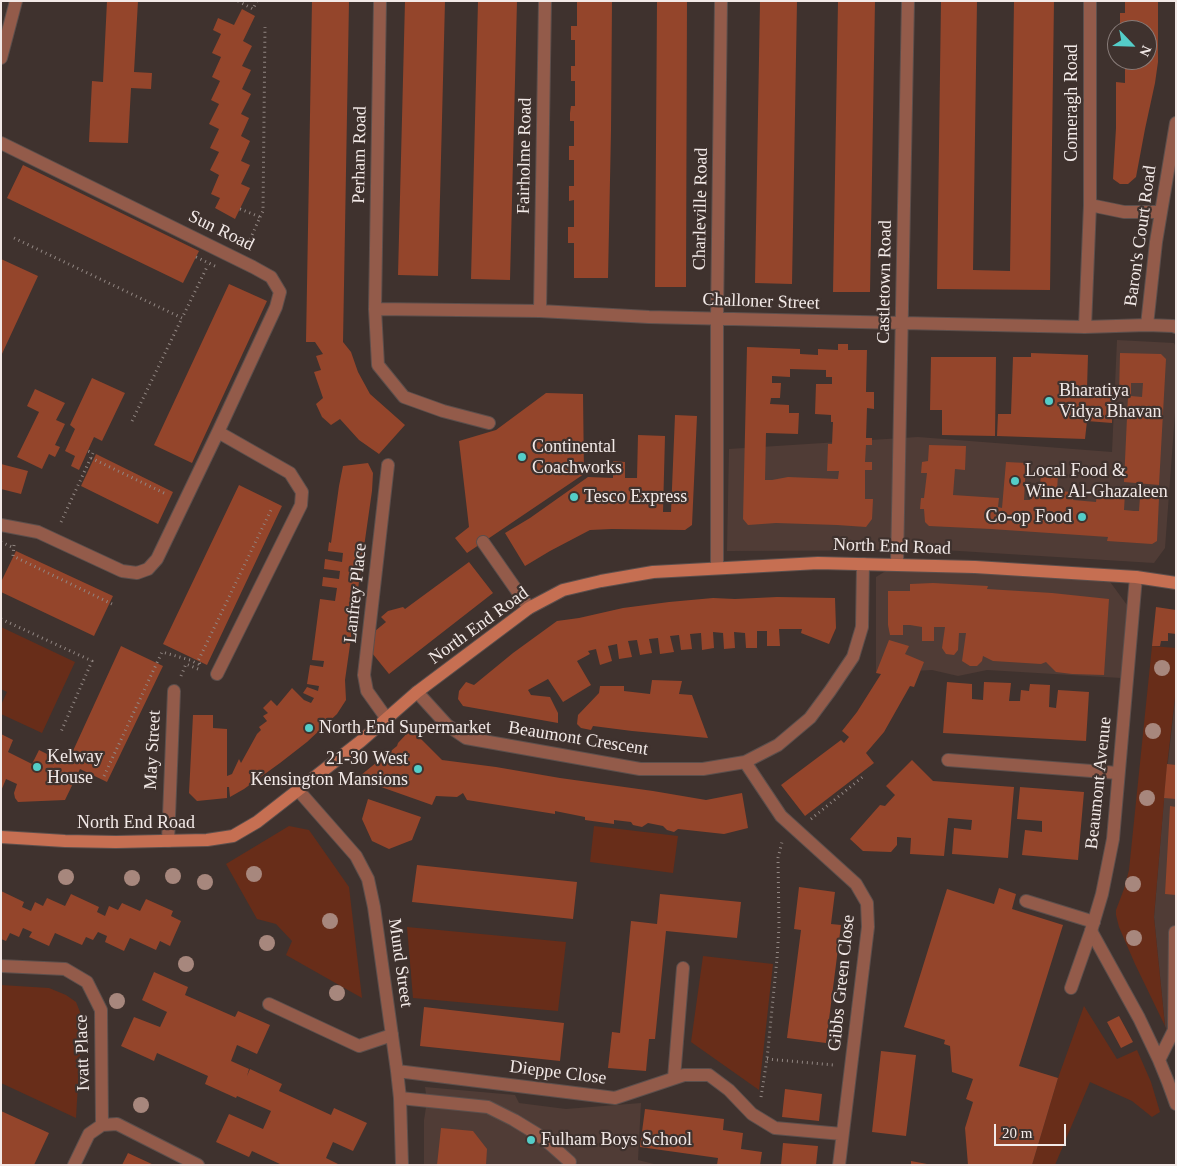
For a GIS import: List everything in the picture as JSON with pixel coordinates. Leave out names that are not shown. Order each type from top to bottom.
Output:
[{"type":"main road","name":"North End Road","points":[[1,837],[74,841],[168,841],[208,840],[233,836],[257,822],[361,741],[417,692],[529,608],[564,590],[601,581],[653,572],[818,562],[975,567],[1136,577],[1176,583]]},
{"type":"street","points":[[1,58],[16,1]]},
{"type":"street","name":"Perham Road","points":[[380,1],[375,309],[378,365],[404,397],[443,411],[489,422]]},
{"type":"street","name":"Fairholme Road","points":[[540,311],[545,1]]},
{"type":"street","name":"Charleville Road","points":[[717,568],[721,1]]},
{"type":"street","name":"Castletown Road","points":[[898,564],[908,1]]},
{"type":"street","name":"Comeragh Road","points":[[1085,327],[1090,205],[1090,1]]},
{"type":"street","name":"Baron's Court Road","points":[[1176,123],[1154,250],[1147,325],[1176,327]]},
{"type":"street","name":"Sun Road","points":[[1,143],[272,277],[280,292],[276,307],[218,432],[157,559],[148,569],[137,573],[122,571],[38,532],[1,524]]},
{"type":"street","points":[[1090,205],[1124,212],[1161,212]]},
{"type":"street","name":"Challoner Street","points":[[375,309],[540,311],[649,317],[902,324],[1085,327],[1147,325]]},
{"type":"street","points":[[217,674],[301,505],[302,492],[290,473],[218,432]]},
{"type":"street","name":"Lanfrey Place","points":[[387,719],[366,690],[364,675],[388,464]]},
{"type":"street","points":[[483,542],[529,608]]},
{"type":"street","name":"Beaumont Crescent","points":[[417,692],[447,725],[466,738],[640,769],[703,769],[745,762],[778,745],[810,718],[853,657],[862,626],[863,564]]},
{"type":"street","name":"Beaumont Avenue","points":[[1070,988],[1102,894],[1112,839],[1136,577]]},
{"type":"street","name":"May Street","points":[[168,841],[174,691]]},
{"type":"street","points":[[948,760],[1118,773]]},
{"type":"street","name":"Gibbs Green Close","points":[[745,762],[781,816],[856,884],[867,903],[868,926],[839,1165]]},
{"type":"street","name":"Mund Street","points":[[298,790],[356,856],[368,879],[374,908],[397,1071],[400,1098],[402,1165]]},
{"type":"street","points":[[1026,901],[1092,926],[1159,1060],[1176,1104]]},
{"type":"street","points":[[1159,1060],[1174,1030],[1175,932]]},
{"type":"street","name":"Ivatt Place","points":[[1,966],[65,969],[87,982],[101,1010],[102,1125]]},
{"type":"street","points":[[674,1078],[683,968]]},
{"type":"street","points":[[269,1004],[359,1046],[392,1035]]},
{"type":"street","name":"Dieppe Close","points":[[397,1071],[615,1098],[684,1075],[709,1075],[729,1090],[752,1114],[775,1128],[842,1134]]},
{"type":"street","points":[[400,1098],[488,1107],[537,1134],[570,1162]]},
{"type":"street","points":[[74,1165],[89,1134],[102,1125],[117,1124],[198,1165]]},
{"type":"path","points":[[238,1],[253,9],[257,1]]},
{"type":"path","points":[[240,260],[263,211],[265,27]]},
{"type":"path","points":[[240,209],[260,217]]},
{"type":"path","points":[[14,238],[182,318]]},
{"type":"path","points":[[132,421],[216,248]]},
{"type":"path","points":[[196,257],[224,270]]},
{"type":"path","points":[[54,539],[93,453],[88,451]]},
{"type":"path","points":[[91,458],[166,494]]},
{"type":"path","points":[[174,691],[186,664],[198,670],[200,665],[198,661],[271,510]]},
{"type":"path","points":[[1,542],[12,547],[13,556],[112,604]]},
{"type":"path","points":[[1,619],[92,661],[60,734]]},
{"type":"path","points":[[104,776],[162,652],[200,665]]},
{"type":"path","points":[[752,1114],[760,1101],[767,1059],[779,927],[778,858],[792,827],[865,775]]},
{"type":"path","points":[[767,1059],[852,1066]]},
{"type":"shaded area","points":[[1117,340],[1174,343],[1176,347],[1176,400],[1165,548],[1154,563],[943,550],[727,551],[729,449],[918,437],[1112,452]]},
{"type":"shaded area","points":[[889,569],[1108,579],[1127,605],[1121,678],[987,670],[958,676],[932,670],[876,673],[876,577]]},
{"type":"shaded area","points":[[1,627],[75,662],[42,733],[1,714],[1,705],[7,692],[1,689]]},
{"type":"shaded area","points":[[1152,646],[1176,648],[1176,689],[1167,766],[1154,917],[1165,1026],[1135,964],[1119,927],[1116,915],[1129,870]]},
{"type":"shaded area","points":[[1176,690],[1176,1049],[1165,1026],[1154,917],[1164,798]]},
{"type":"shaded area","points":[[289,826],[309,830],[349,887],[362,998],[286,955],[292,941],[276,924],[257,919],[226,864]]},
{"type":"shaded area","points":[[594,826],[678,836],[673,873],[590,862]]},
{"type":"shaded area","points":[[407,927],[566,942],[558,1011],[413,998]]},
{"type":"shaded area","points":[[703,956],[773,964],[759,1090],[691,1042]]},
{"type":"shaded area","points":[[1,985],[49,988],[66,995],[76,1002],[82,1017],[76,1118],[1,1083]]},
{"type":"shaded area","points":[[1084,1006],[1117,1059],[1137,1050],[1151,1082],[1160,1112],[1152,1117],[1132,1101],[1090,1082],[1055,1165],[1032,1165],[1058,1078]]},
{"type":"shaded area","name":"Fulham Boys School","points":[[425,1087],[515,1095],[519,1103],[566,1109],[641,1103],[638,1160],[658,1165],[424,1165],[424,1120],[427,1101]]},
{"type":"building","points":[[107,1],[138,1],[134,72],[152,73],[151,89],[131,88],[128,143],[89,142],[92,81],[103,82]]},
{"type":"building","points":[[312,1],[349,1],[343,342],[351,352],[358,372],[370,394],[405,425],[379,454],[359,440],[340,419],[331,425],[322,417],[316,404],[323,398],[314,372],[321,370],[316,356],[323,354],[315,342],[306,342]]},
{"type":"building","points":[[405,1],[445,1],[438,276],[398,275]]},
{"type":"building","points":[[478,1],[517,1],[510,280],[471,279]]},
{"type":"building","points":[[577,1],[612,1],[608,278],[574,278],[574,243],[568,243],[568,227],[574,227],[574,200],[569,201],[569,186],[574,186],[574,160],[569,160],[569,146],[574,146],[574,121],[570,121],[570,113],[571,106],[575,106],[575,81],[571,81],[571,66],[575,66],[575,40],[571,40],[571,26],[577,26]]},
{"type":"building","points":[[657,1],[687,1],[686,287],[655,287]]},
{"type":"building","points":[[760,1],[797,1],[792,284],[755,283]]},
{"type":"building","points":[[838,1],[875,1],[870,292],[833,292]]},
{"type":"building","points":[[941,1],[977,1],[973,270],[1010,271],[1014,1],[1054,1],[1050,290],[937,289]]},
{"type":"building","points":[[1125,1],[1158,1],[1157,69],[1157,20],[1120,20],[1120,13],[1125,13]]},
{"type":"building","points":[[242,9],[255,16],[243,41],[252,46],[242,66],[251,70],[242,89],[251,94],[241,114],[249,118],[241,136],[250,141],[241,161],[250,165],[241,184],[250,188],[235,219],[215,208],[220,198],[211,194],[219,175],[210,170],[219,152],[210,148],[219,129],[209,124],[219,104],[211,100],[220,81],[212,77],[221,57],[212,53],[221,34],[213,30],[218,18],[234,25]]},
{"type":"building","points":[[1125,70],[1157,70],[1136,177],[1128,184],[1120,184],[1113,179],[1116,82],[1125,83]]},
{"type":"building","points":[[23,165],[199,251],[183,283],[7,198]]},
{"type":"building","points":[[1,259],[38,276],[1,356]]},
{"type":"building","points":[[229,284],[267,301],[192,463],[154,445]]},
{"type":"building","points":[[838,344],[848,344],[848,350],[867,350],[866,392],[874,392],[874,409],[867,408],[866,438],[872,438],[872,445],[866,445],[865,462],[872,462],[872,470],[865,470],[865,499],[873,499],[872,519],[866,527],[776,523],[748,525],[743,519],[747,347],[800,349],[800,354],[818,355],[818,349],[838,350]],"holes":[[[790,369],[826,370],[826,377],[832,377],[832,384],[816,384],[815,414],[831,415],[831,422],[833,422],[832,444],[828,444],[827,471],[839,471],[838,479],[788,477],[765,480],[766,433],[798,434],[799,413],[789,413],[789,405],[770,404],[771,398],[780,398],[781,383],[772,383],[772,376],[790,377]]]},
{"type":"building","name":"Bharatiya Vidya Bhavan","points":[[1031,353],[1088,355],[1087,389],[1113,390],[1112,423],[1087,421],[1085,439],[997,436],[998,414],[1011,414],[1013,357],[1031,357]]},
{"type":"building","points":[[1120,353],[1161,354],[1166,359],[1159,485],[1124,482],[1128,396],[1119,396]],"holes":[[[1131,383],[1143,383],[1142,397],[1131,396]]]},
{"type":"building","points":[[931,357],[996,357],[995,436],[942,435],[942,410],[930,410]]},
{"type":"building","points":[[92,378],[125,393],[102,441],[94,437],[79,470],[71,466],[75,456],[65,451],[75,429],[70,425]]},
{"type":"building","points":[[35,389],[65,403],[56,420],[65,424],[55,445],[60,447],[55,457],[49,454],[42,469],[17,457],[39,412],[27,406]]},
{"type":"building","name":"Continental Coachworks","points":[[546,393],[583,394],[584,474],[467,553],[455,538],[469,527],[459,441],[496,430]]},
{"type":"building","points":[[675,415],[697,416],[692,525],[685,530],[590,530],[525,566],[505,533],[530,518],[588,477],[613,478],[613,461],[625,462],[625,478],[637,478],[638,435],[665,436],[663,512],[671,512]]},
{"type":"building","points":[[929,445],[966,446],[965,470],[955,469],[953,495],[999,498],[998,507],[1002,508],[1006,462],[1026,463],[1024,500],[1030,500],[1030,496],[1039,497],[1041,473],[1058,474],[1057,491],[1073,492],[1073,500],[1096,502],[1097,494],[1125,493],[1124,510],[1139,511],[1140,497],[1159,498],[1157,541],[1152,544],[1107,541],[1108,537],[929,526],[925,522],[924,509],[920,509],[921,498],[924,498],[927,473],[921,473],[922,462],[928,461]]},
{"type":"building","points":[[96,454],[173,492],[158,524],[81,486]]},
{"type":"building","points":[[368,463],[373,473],[372,491],[345,680],[346,700],[337,714],[307,742],[244,789],[230,797],[229,787],[227,787],[227,798],[197,801],[189,793],[193,715],[213,715],[213,728],[227,729],[227,776],[232,774],[239,759],[241,763],[261,730],[259,727],[267,721],[263,716],[268,713],[263,708],[271,700],[277,706],[292,688],[304,700],[311,703],[314,698],[303,693],[307,687],[318,691],[319,686],[307,684],[310,665],[323,667],[324,661],[312,660],[320,599],[335,601],[337,588],[322,586],[323,577],[339,579],[340,571],[324,569],[325,559],[342,562],[343,553],[328,551],[329,542],[331,543],[343,466]]},
{"type":"building","points":[[1,464],[28,471],[21,494],[1,489]]},
{"type":"building","points":[[239,485],[282,506],[207,665],[163,644]]},
{"type":"building","points":[[16,551],[113,596],[94,636],[1,592],[1,582]]},
{"type":"building","points":[[469,562],[493,593],[389,674],[372,653],[375,631],[386,622],[381,617],[388,611],[403,607],[405,609]]},
{"type":"building","points":[[933,583],[988,586],[987,589],[1109,599],[1104,675],[1056,672],[1046,662],[1041,664],[993,661],[983,656],[982,661],[977,666],[970,666],[962,661],[966,633],[959,633],[958,650],[954,655],[946,654],[942,648],[945,627],[934,627],[934,641],[922,641],[922,627],[910,625],[903,625],[903,635],[890,635],[888,625],[888,591],[910,591],[910,584]]},
{"type":"building","points":[[713,598],[835,598],[836,628],[829,644],[801,633],[802,629],[779,629],[780,646],[767,646],[767,631],[757,631],[757,648],[746,648],[745,633],[734,632],[735,648],[724,649],[723,633],[713,632],[714,648],[702,650],[701,633],[690,634],[692,649],[681,650],[679,635],[670,636],[674,652],[660,654],[658,638],[649,639],[652,653],[640,655],[637,640],[628,641],[632,657],[619,659],[617,644],[608,646],[612,661],[600,665],[596,649],[588,651],[590,654],[577,661],[591,685],[563,702],[548,679],[528,690],[531,695],[550,697],[558,713],[558,723],[463,706],[458,699],[459,691],[466,682],[474,685],[513,653],[557,621],[623,608],[669,602]]},
{"type":"building","points":[[1156,607],[1176,610],[1176,634],[1168,633],[1168,641],[1161,641],[1160,646],[1152,646]]},
{"type":"building","points":[[889,640],[909,646],[905,654],[924,662],[914,687],[910,686],[884,732],[866,753],[874,763],[805,816],[781,785],[841,740],[844,743],[849,737],[842,731],[857,712],[881,674],[876,673]]},
{"type":"building","points":[[121,646],[163,666],[107,782],[80,769],[65,800],[18,802],[14,793],[17,784],[6,779],[1,791],[1,734],[13,740],[8,752],[32,764],[39,750],[67,764]]},
{"type":"building","points":[[652,680],[682,681],[679,694],[692,695],[708,738],[593,726],[591,730],[581,728],[577,724],[578,715],[599,693],[600,686],[624,686],[624,691],[650,694]]},
{"type":"building","points":[[947,682],[972,684],[972,699],[983,700],[984,682],[1011,683],[1009,701],[1020,701],[1021,690],[1029,691],[1030,684],[1050,685],[1049,707],[1056,708],[1058,690],[1089,692],[1086,741],[943,733]]},
{"type":"building","points":[[411,729],[442,760],[706,800],[742,793],[748,828],[724,834],[678,829],[674,832],[667,830],[663,826],[648,823],[642,827],[633,825],[631,822],[614,820],[614,824],[585,820],[585,817],[555,811],[555,814],[467,800],[463,793],[457,797],[436,796],[432,805],[367,782],[361,775],[397,746]]},
{"type":"building","points":[[912,760],[933,781],[1014,787],[1008,858],[952,854],[954,828],[971,830],[972,820],[948,818],[944,856],[910,854],[911,838],[897,837],[897,845],[891,852],[863,851],[850,839],[880,805],[885,806],[895,795],[886,786]]},
{"type":"building","points":[[1167,764],[1176,765],[1176,799],[1164,798]]},
{"type":"building","points":[[1020,787],[1084,792],[1078,860],[1022,855],[1025,830],[1042,832],[1042,821],[1017,819]]},
{"type":"building","points":[[368,799],[421,817],[412,840],[389,849],[372,841],[362,819]]},
{"type":"building","points":[[1170,806],[1176,807],[1176,895],[1165,894]]},
{"type":"building","points":[[417,865],[577,882],[573,919],[412,902]]},
{"type":"building","points":[[799,887],[835,892],[831,924],[841,925],[826,1043],[787,1038],[801,930],[794,929]]},
{"type":"building","points":[[999,888],[1016,894],[1012,909],[1063,925],[1019,1066],[1058,1078],[1032,1165],[968,1165],[965,1128],[973,1102],[966,1099],[973,1079],[952,1072],[950,1046],[944,1044],[945,1040],[904,1027],[947,889],[994,904]]},
{"type":"building","points":[[1,891],[24,902],[22,907],[31,911],[35,902],[43,906],[47,898],[65,906],[71,894],[99,907],[97,912],[105,916],[109,906],[118,910],[122,903],[140,911],[146,899],[173,911],[171,916],[181,921],[170,946],[160,941],[156,950],[130,938],[124,951],[105,942],[107,936],[98,932],[93,940],[86,937],[82,945],[55,933],[49,946],[29,937],[32,932],[23,928],[19,937],[10,933],[6,941],[1,939]]},
{"type":"building","points":[[660,894],[741,902],[737,938],[666,931],[655,1039],[649,1039],[646,1071],[608,1068],[612,1032],[620,1033],[631,921],[657,924]]},
{"type":"building","points":[[154,972],[188,987],[185,995],[235,1017],[238,1011],[270,1025],[257,1054],[237,1045],[231,1061],[249,1069],[247,1076],[250,1069],[282,1084],[279,1091],[331,1115],[334,1108],[367,1123],[353,1151],[333,1142],[326,1158],[340,1165],[282,1165],[252,1151],[249,1157],[216,1142],[229,1114],[263,1129],[271,1111],[205,1084],[208,1076],[157,1053],[154,1061],[121,1046],[134,1017],[160,1027],[167,1012],[142,1000]]},
{"type":"building","points":[[424,1007],[564,1023],[560,1061],[420,1046]]},
{"type":"building","points":[[1119,1016],[1133,1042],[1121,1048],[1107,1022]]},
{"type":"building","points":[[881,1051],[916,1055],[906,1136],[872,1132]]},
{"type":"building","points":[[785,1089],[822,1094],[819,1121],[782,1117]]},
{"type":"building","points":[[645,1109],[724,1119],[723,1130],[743,1133],[741,1149],[762,1152],[760,1165],[717,1165],[718,1158],[640,1147]]},
{"type":"building","points":[[1,1111],[49,1133],[34,1165],[1,1165]]},
{"type":"building","points":[[441,1128],[473,1131],[487,1149],[486,1165],[437,1165]]},
{"type":"building","points":[[783,1143],[818,1146],[816,1165],[781,1165]]},
{"type":"building","points":[[128,1153],[154,1165],[122,1165]]},
{"type":"building","points":[[911,1161],[927,1164],[927,1165],[911,1165]]},
{"type":"place","name":"Bharatiya Vidya Bhavan","points":[[1049,401]]},
{"type":"place","name":"Continental Coachworks","points":[[522,457]]},
{"type":"place","name":"Local Food & Wine Al-Ghazaleen","points":[[1015,481]]},
{"type":"place","name":"Tesco Express","points":[[574,497]]},
{"type":"place","name":"Co-op Food","points":[[1082,517]]},
{"type":"place","name":"North End Supermarket","points":[[309,728]]},
{"type":"place","name":"Kelway House","points":[[37,767]]},
{"type":"place","name":"21-30 West Kensington Mansions","points":[[418,769]]},
{"type":"place","name":"Fulham Boys School","points":[[531,1140]]}]
